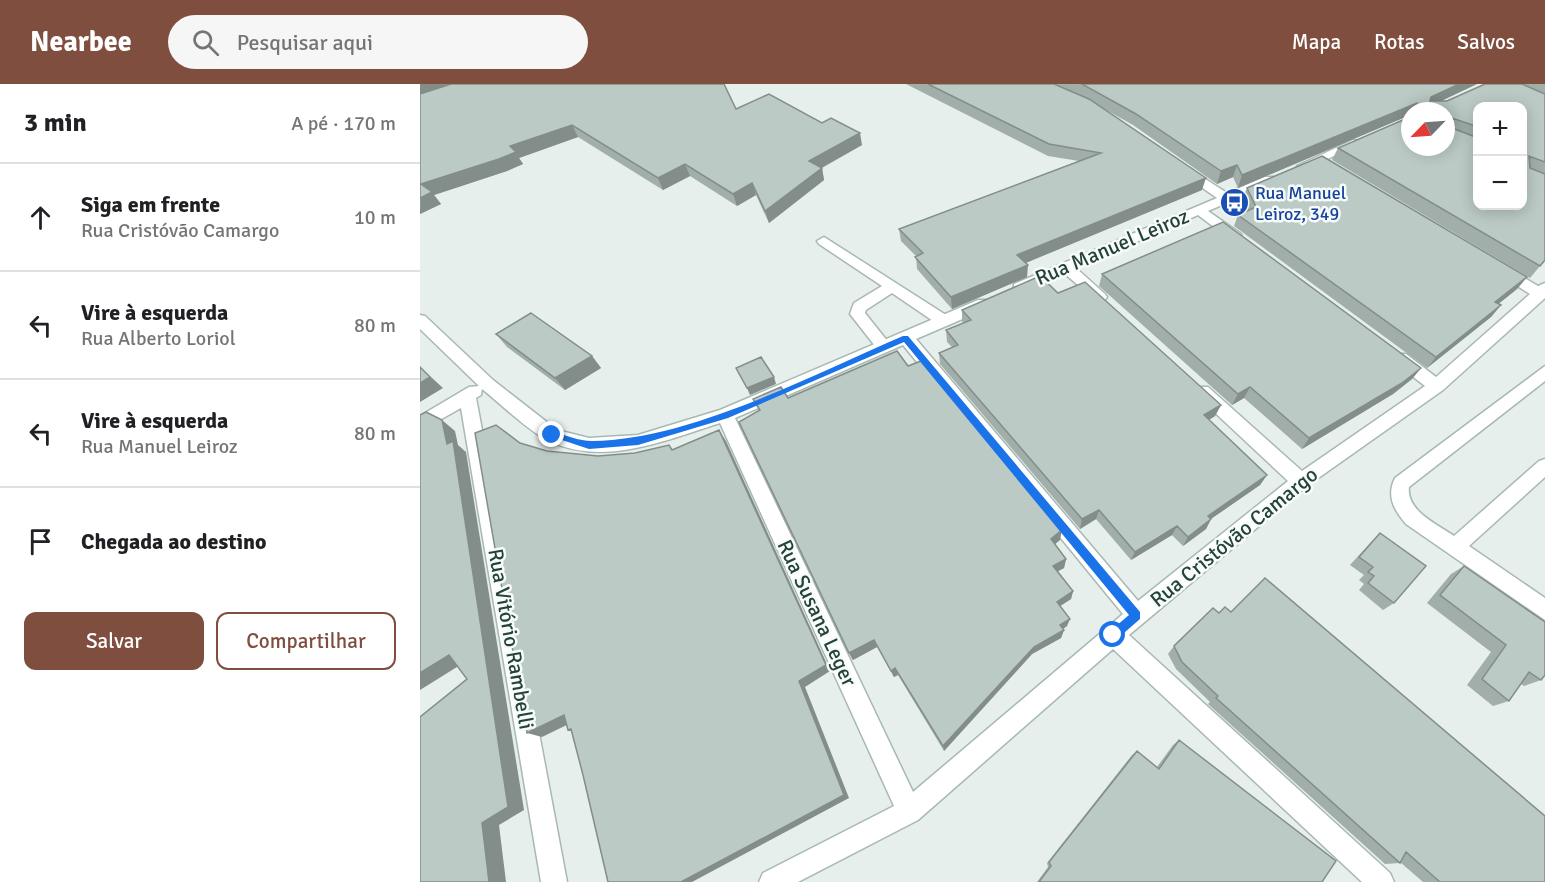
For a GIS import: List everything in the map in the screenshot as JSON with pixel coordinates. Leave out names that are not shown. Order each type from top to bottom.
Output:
[{"type":"street","name":"Rua Manuel Leiroz","points":[[420,320],[487,384],[552,435],[589,445],[638,442],[725,415],[1226,198],[1323,163],[1369,138]]},
{"type":"street","points":[[1178,165],[1226,198]]},
{"type":"street","points":[[1198,210],[1245,244]]},
{"type":"street","points":[[824,241],[944,321]]},
{"type":"street","points":[[1490,263],[1543,291]]},
{"type":"street","points":[[1065,266],[1109,306]]},
{"type":"street","points":[[884,348],[857,314],[859,307],[892,286]]},
{"type":"street","name":"Rua Cristóvão Camargo","points":[[772,882],[909,811],[1137,615],[1301,481],[1437,386],[1543,291]]},
{"type":"street","points":[[906,338],[1137,615]]},
{"type":"street","points":[[1384,346],[1437,386]]},
{"type":"street","points":[[1545,372],[1515,398],[1401,483],[1398,494],[1401,506],[1413,518],[1545,610]]},
{"type":"street","points":[[1187,378],[1301,481]]},
{"type":"street","points":[[420,424],[487,384]]},
{"type":"street","name":"Rua Vitório Rambelli","points":[[467,396],[554,882]]},
{"type":"street","name":"Rua Susana Leger","points":[[725,415],[909,811]]},
{"type":"street","points":[[1455,547],[1545,466]]},
{"type":"street","points":[[1113,635],[1379,881]]},
{"type":"building","points":[[451,84],[724,84],[736,109],[769,94],[822,123],[831,118],[860,133],[809,161],[822,168],[765,211],[752,183],[733,194],[685,164],[658,178],[572,125],[510,146],[516,152],[499,159],[421,184],[432,192],[420,198],[420,94]]},
{"type":"building","points":[[928,84],[1054,84],[1089,99],[1206,178],[1017,255],[1028,265],[951,297],[915,257],[923,253],[899,229],[1101,153],[1049,144]]},
{"type":"building","points":[[1082,84],[1459,84],[1431,97],[1430,101],[1447,101],[1485,84],[1522,84],[1545,94],[1545,162],[1529,156],[1530,168],[1545,174],[1545,260],[1540,266],[1338,148],[1401,121],[1401,156],[1455,156],[1455,129],[1473,136],[1473,210],[1527,210],[1527,102],[1473,102],[1473,125],[1455,119],[1455,102],[1401,102],[1401,110],[1242,175],[1237,165],[1221,171],[1136,114]]},
{"type":"building","points":[[1322,156],[1527,277],[1495,302],[1501,305],[1436,357],[1238,215],[1256,207],[1247,188]]},
{"type":"building","points":[[1223,222],[1421,368],[1402,383],[1309,438],[1250,387],[1238,394],[1102,274]]},
{"type":"building","points":[[1040,276],[1058,293],[1085,282],[1221,405],[1204,415],[1267,475],[1208,516],[1211,519],[1188,537],[1177,526],[1135,552],[1099,510],[1082,519],[939,353],[958,345],[946,330],[971,320],[962,310]]},
{"type":"building","points":[[531,313],[592,356],[555,378],[496,334]]},
{"type":"building","points":[[897,351],[908,366],[921,361],[1062,530],[1051,539],[1066,559],[1053,566],[1073,591],[1057,602],[1070,619],[1060,625],[1064,630],[1034,647],[943,746],[895,668],[891,671],[874,640],[849,653],[739,422],[760,410],[753,399],[781,387],[788,398]]},
{"type":"building","points":[[761,357],[774,377],[747,388],[736,368]]},
{"type":"building","points":[[420,367],[430,377],[420,383]]},
{"type":"building","points":[[426,412],[442,420],[447,444],[453,441],[508,807],[482,823],[489,882],[420,882],[420,717],[467,679],[449,655],[420,673],[420,415]]},
{"type":"building","points":[[496,425],[520,443],[547,451],[598,456],[635,453],[669,445],[672,450],[719,430],[826,665],[799,681],[844,795],[681,882],[608,882],[571,729],[568,730],[564,715],[527,733],[475,433]]},
{"type":"building","points":[[1380,533],[1426,566],[1394,603],[1368,583],[1374,576],[1368,572],[1373,567],[1359,557]]},
{"type":"building","points":[[1464,566],[1545,622],[1545,675],[1541,680],[1529,672],[1509,701],[1482,679],[1506,645],[1440,595]]},
{"type":"building","points":[[1265,578],[1545,816],[1545,882],[1440,882],[1406,852],[1400,863],[1216,698],[1218,696],[1182,662],[1174,646],[1213,608],[1219,613],[1225,607],[1231,612]]},
{"type":"building","points":[[1179,740],[1336,861],[1322,882],[1039,882],[1051,866],[1049,862],[1137,751],[1159,769]]},
{"type":"place","name":"Rua Manuel Leiroz, 349","points":[[1234,203]]},
{"type":"route","points":[[552,435],[589,445],[638,442],[725,415],[906,338],[1137,615],[1113,635]]}]
